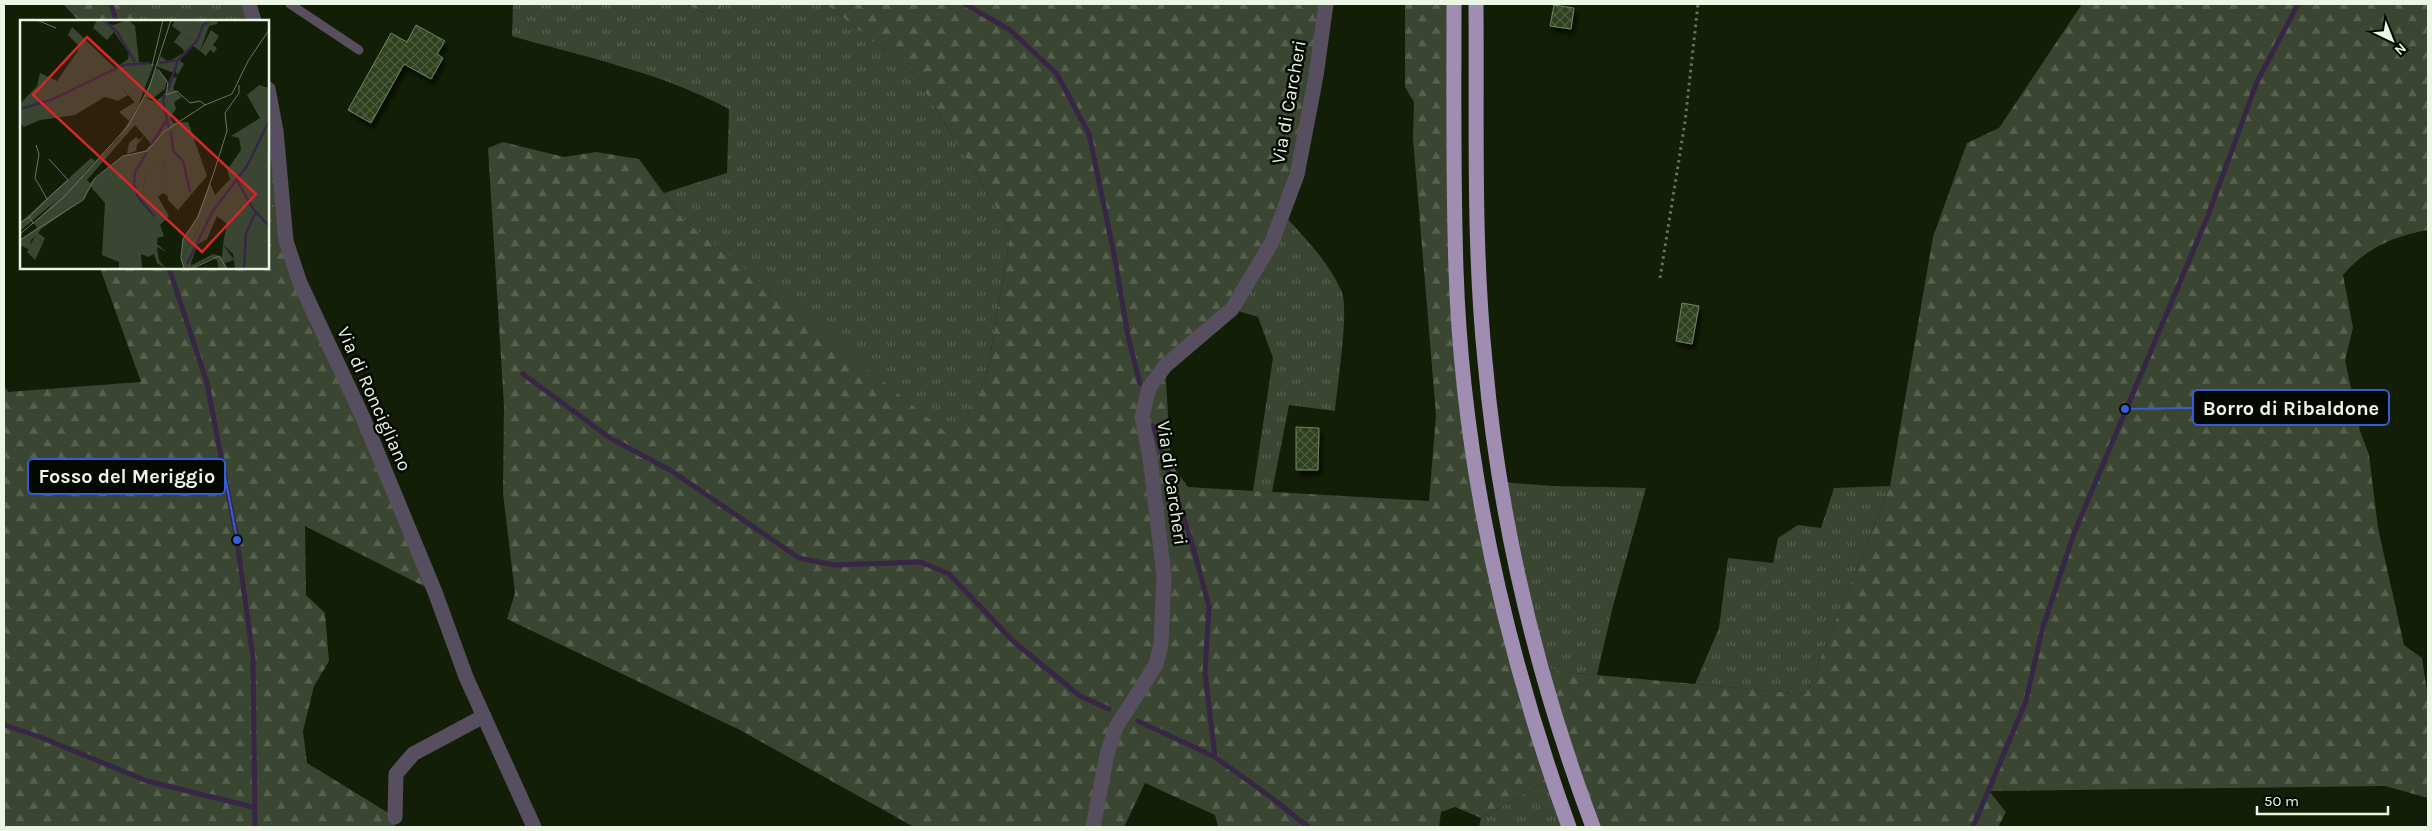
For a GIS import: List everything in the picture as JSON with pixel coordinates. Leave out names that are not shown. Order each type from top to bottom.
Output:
[{"type":"highway","points":[[1454,4],[1456,270],[1471,436],[1499,592],[1532,717],[1569,827]]},
{"type":"highway","points":[[1476,4],[1479,278],[1491,421],[1516,563],[1541,666],[1550,699],[1593,827]]},
{"type":"street","points":[[249,4],[254,20]]},
{"type":"street","name":"Via di Carcheri","points":[[1093,827],[1107,754],[1116,727],[1156,665],[1161,644],[1164,575],[1150,458],[1142,417],[1149,388],[1165,366],[1232,309],[1272,242],[1297,175],[1316,76],[1326,4]]},
{"type":"street","name":"Via di Roncigliano","points":[[269,94],[276,131],[286,241],[300,283],[364,420],[435,592],[466,677],[534,827]]},
{"type":"street","points":[[395,817],[396,774],[413,754],[484,716]]},
{"type":"lane","points":[[290,4],[359,50]]},
{"type":"path","points":[[1660,278],[1685,122],[1698,4]]},
{"type":"green space","points":[[63,4],[130,4],[141,20],[78,20]]},
{"type":"green space","points":[[130,4],[249,4],[254,20],[141,20]]},
{"type":"green space","points":[[513,4],[685,4],[715,18],[723,4],[826,4],[914,74],[1011,231],[987,375],[955,441],[682,218],[664,193],[727,173],[729,109],[677,85],[623,67],[512,36]]},
{"type":"green space","points":[[685,4],[723,4],[715,18]]},
{"type":"green space","points":[[826,4],[1326,4],[1297,175],[1232,309],[1165,366],[1171,464],[1188,487],[1429,501],[1436,415],[1413,138],[1414,102],[1405,87],[1405,4],[1454,4],[1456,270],[1483,514],[1552,778],[1481,818],[1455,807],[1441,812],[1439,827],[1218,827],[1215,815],[1145,783],[1124,827],[914,827],[740,730],[507,619],[515,593],[503,493],[504,406],[488,148],[503,142],[564,157],[596,152],[639,159],[682,218],[955,440],[987,375],[1011,231],[914,74]]},
{"type":"green space","points":[[2082,4],[2428,4],[2428,230],[2392,240],[2371,250],[2343,275],[2353,328],[2345,360],[2360,431],[2369,455],[2378,528],[2404,645],[2422,658],[2428,698],[2428,798],[2385,786],[1989,791],[2006,812],[1998,827],[1593,827],[1541,666],[1564,672],[1806,694],[1890,486],[1933,237],[1967,143],[1999,128]]},
{"type":"green space","points":[[269,97],[283,209],[269,206]]},
{"type":"green space","points":[[269,206],[283,209],[286,241],[435,592],[305,526],[306,595],[325,613],[329,661],[314,686],[303,731],[307,763],[395,817],[395,827],[4,827],[4,385],[8,392],[141,382],[100,269],[269,269]]},
{"type":"green space","points":[[1283,214],[1322,259],[1341,290],[1344,329],[1340,367],[1335,411],[1289,405],[1272,492],[1253,491],[1273,358],[1258,317],[1232,309]]},
{"type":"green space","points":[[1500,482],[1552,486],[1646,488],[1613,606],[1597,675],[1564,672],[1541,666]]},
{"type":"green space","points":[[1890,486],[1806,694],[1695,684],[1719,628],[1728,558],[1773,563],[1778,538],[1798,525],[1821,528],[1834,488]]},
{"type":"green space","points":[[1552,778],[1569,827],[1479,827],[1481,818]]},
{"type":"building","points":[[1554,5],[1574,8],[1571,29],[1550,26]]},
{"type":"building","points":[[416,25],[445,41],[437,54],[443,58],[431,79],[404,64],[371,123],[348,110],[391,33],[407,42]]},
{"type":"building","points":[[1682,303],[1699,306],[1692,344],[1676,341]]},
{"type":"building","points":[[1296,427],[1319,428],[1318,470],[1296,470]]},
{"type":"waterway","points":[[111,4],[116,20]]},
{"type":"waterway","points":[[965,4],[1010,30],[1057,74],[1089,134],[1114,254],[1128,336],[1140,384]]},
{"type":"waterway","points":[[1973,827],[2026,701],[2042,630],[2074,533],[2207,218],[2257,82],[2298,4]]},
{"type":"waterway","points":[[169,269],[207,383],[237,540],[253,658],[255,827]]},
{"type":"waterway","points":[[523,374],[610,438],[670,470],[799,558],[834,565],[921,562],[949,574],[1013,641],[1080,696],[1109,709]]},
{"type":"waterway","points":[[1153,426],[1191,540],[1209,606],[1205,673],[1215,757]]},
{"type":"waterway","points":[[1138,721],[1215,757],[1272,798],[1308,827]]},
{"type":"waterway","points":[[4,725],[40,737],[147,781],[253,807]]},
{"type":"place","name":"Borro di Ribaldone","points":[[2125,409]]},
{"type":"place","name":"Fosso del Meriggio","points":[[237,540]]}]
